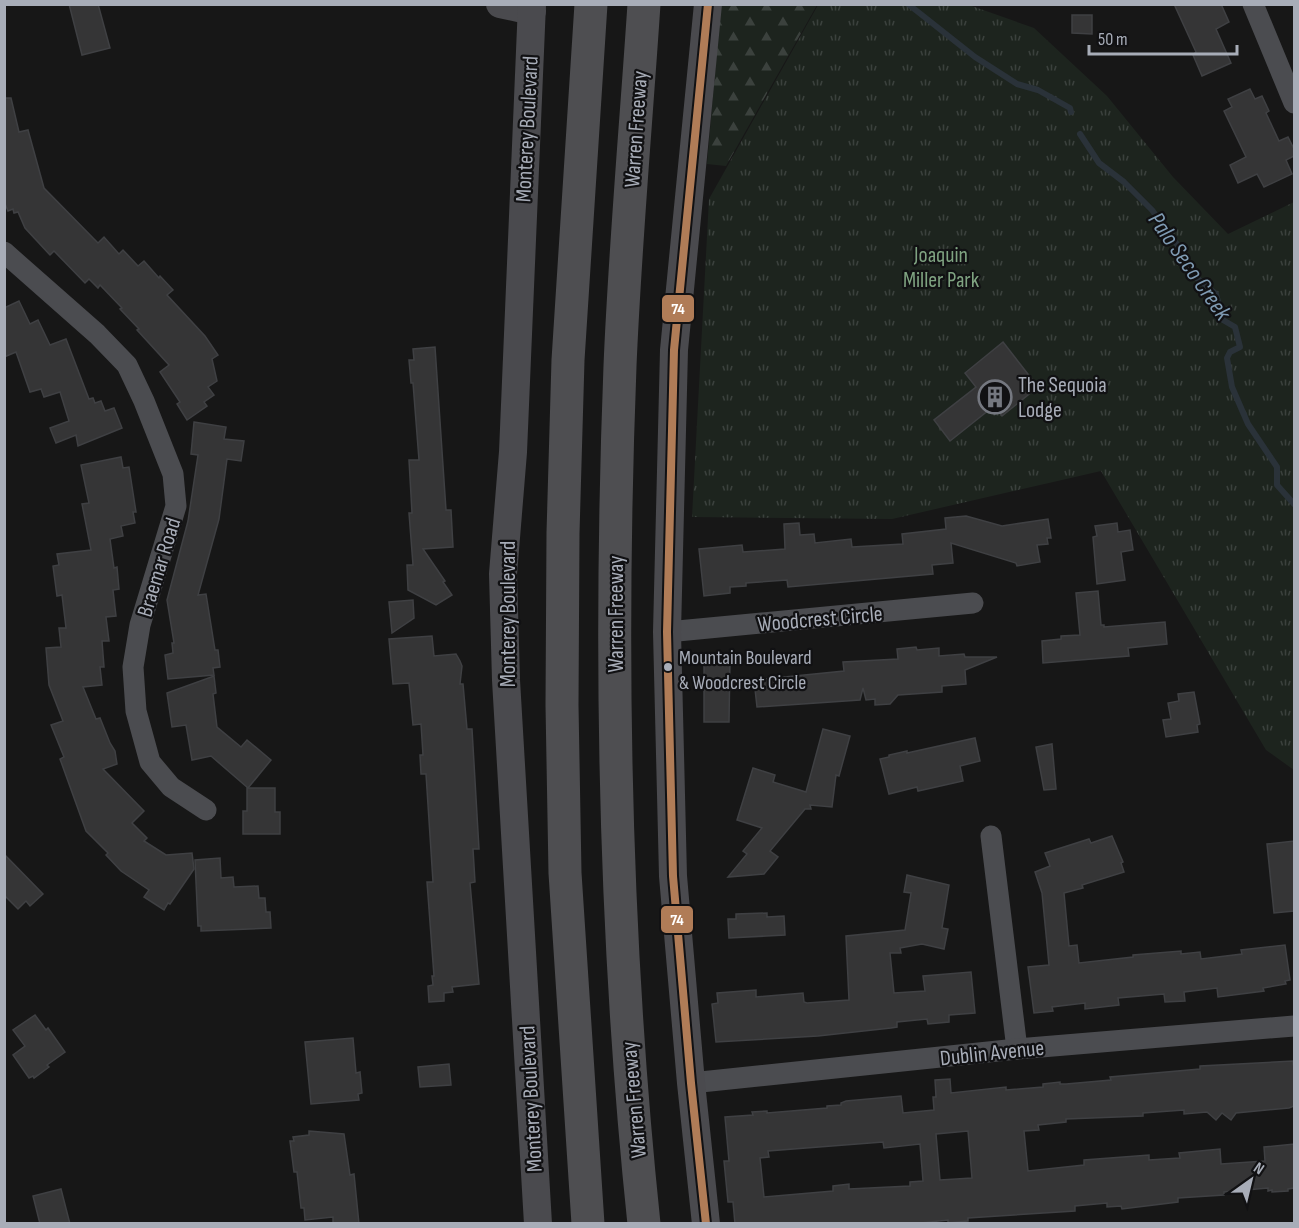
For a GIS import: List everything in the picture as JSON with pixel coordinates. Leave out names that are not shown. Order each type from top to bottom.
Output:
[{"type":"highway","points":[[588,1224],[565,873],[562,682],[567,360],[591,4]]},
{"type":"highway","name":"Warren Freeway","points":[[644,4],[620,362],[615,535],[615,671],[619,874],[628,1043],[644,1220]]},
{"type":"street","points":[[500,4],[532,8]]},
{"type":"street","points":[[706,1224],[690,1083],[673,876],[667,632],[674,350],[708,4]]},
{"type":"street","points":[[1253,4],[1294,103]]},
{"type":"street","name":"Monterey Boulevard","points":[[532,8],[513,452],[503,585],[506,680],[538,1224]]},
{"type":"street","name":"Braemar Road","points":[[4,252],[97,334],[128,365],[173,474],[176,506],[140,625],[133,667],[136,711],[150,762],[171,787],[206,810]]},
{"type":"street","name":"Woodcrest Circle","points":[[667,632],[973,603]]},
{"type":"street","points":[[991,836],[1017,1049]]},
{"type":"street","name":"Dublin Avenue","points":[[690,1083],[1017,1049],[1294,1026]]},
{"type":"green space","points":[[721,5],[817,5],[726,166],[707,164]]},
{"type":"green space","name":"Joaquin Miller Park","points":[[818,5],[969,5],[1034,28],[1107,96],[1173,177],[1228,234],[1294,202],[1294,770],[1266,750],[1101,471],[892,519],[692,517],[709,199]]},
{"type":"building","points":[[69,4],[98,4],[110,48],[82,55]]},
{"type":"building","points":[[1174,4],[1221,4],[1229,22],[1216,29],[1231,63],[1202,76],[1193,55],[1196,52]]},
{"type":"building","points":[[1072,15],[1092,15],[1092,34],[1072,33]]},
{"type":"building","points":[[1250,89],[1255,99],[1262,96],[1269,111],[1266,113],[1279,141],[1288,137],[1294,149],[1294,156],[1286,160],[1292,174],[1264,187],[1257,174],[1238,183],[1230,165],[1246,157],[1224,111],[1232,107],[1228,99]]},
{"type":"building","points":[[4,98],[11,98],[19,132],[28,130],[44,188],[98,243],[104,237],[119,254],[123,250],[138,266],[144,261],[159,278],[160,276],[173,290],[167,295],[205,336],[218,355],[212,359],[217,381],[208,387],[214,395],[204,402],[207,406],[187,420],[177,404],[180,402],[160,372],[169,365],[137,330],[139,329],[120,309],[122,308],[100,285],[98,288],[89,279],[85,283],[54,251],[50,255],[25,228],[18,212],[14,213],[13,209],[8,211],[4,201]]},
{"type":"building","points":[[19,301],[30,324],[38,320],[50,345],[66,339],[89,399],[93,398],[95,403],[101,401],[105,411],[114,408],[122,428],[78,446],[76,435],[56,443],[50,428],[69,421],[60,392],[44,397],[41,389],[30,392],[16,352],[4,357],[4,308]]},
{"type":"building","name":"The Sequoia Lodge","points":[[1003,342],[1038,387],[1002,416],[994,406],[950,441],[934,420],[976,387],[965,373]]},
{"type":"building","points":[[435,347],[446,510],[451,510],[453,547],[423,549],[452,595],[436,605],[408,590],[407,565],[413,565],[409,513],[412,513],[409,460],[419,460],[409,360],[414,360],[413,349]]},
{"type":"building","points":[[194,422],[226,427],[224,439],[244,441],[241,461],[227,459],[219,519],[198,595],[206,594],[220,667],[213,668],[214,675],[168,679],[165,655],[173,653],[172,643],[174,643],[167,600],[188,521],[198,455],[191,454]]},
{"type":"building","points":[[121,457],[123,468],[129,467],[136,512],[133,512],[135,523],[121,526],[123,536],[110,539],[114,568],[117,567],[119,589],[113,590],[116,616],[106,617],[109,641],[102,641],[104,667],[100,667],[102,685],[83,687],[96,719],[100,718],[115,751],[117,764],[103,769],[144,811],[132,823],[147,838],[144,841],[166,855],[192,853],[194,869],[164,910],[144,897],[149,890],[121,871],[106,855],[108,853],[86,831],[60,759],[64,757],[51,725],[63,721],[49,685],[46,648],[61,647],[59,628],[66,628],[62,595],[57,596],[53,566],[59,565],[57,554],[91,550],[82,504],[89,503],[81,465]]},
{"type":"building","points":[[966,516],[1002,526],[1048,519],[1051,538],[1047,538],[1048,544],[1037,545],[1040,562],[1017,566],[1016,563],[951,543],[953,563],[932,565],[933,574],[788,587],[787,580],[746,583],[746,586],[730,587],[730,593],[704,596],[699,549],[742,545],[743,552],[785,549],[784,524],[799,523],[800,535],[814,534],[815,543],[851,539],[852,547],[903,544],[902,534],[946,529],[945,518]]},
{"type":"building","points":[[1117,523],[1118,532],[1130,530],[1133,550],[1121,552],[1125,580],[1097,584],[1093,537],[1097,536],[1095,526]]},
{"type":"building","points":[[1098,591],[1101,625],[1104,627],[1165,622],[1167,644],[1128,648],[1129,656],[1043,663],[1042,641],[1061,639],[1061,636],[1080,635],[1076,593]]},
{"type":"building","points":[[413,600],[414,618],[392,633],[389,602]]},
{"type":"building","points":[[432,636],[434,656],[456,654],[460,661],[462,666],[460,684],[463,684],[467,729],[472,729],[479,849],[473,849],[475,882],[470,883],[479,984],[452,987],[453,992],[444,993],[444,1001],[429,1002],[428,986],[433,985],[432,976],[434,976],[427,882],[433,882],[426,774],[421,774],[420,755],[423,755],[421,724],[413,725],[409,683],[393,684],[389,639]]},
{"type":"building","points":[[916,647],[917,650],[939,648],[939,656],[964,654],[965,657],[997,657],[965,670],[966,684],[942,686],[942,692],[898,695],[890,704],[875,705],[875,699],[866,700],[863,688],[860,700],[757,707],[754,680],[844,671],[843,662],[898,659],[897,649]]},
{"type":"building","points":[[704,659],[730,659],[729,722],[704,722]]},
{"type":"building","points":[[214,676],[216,693],[213,694],[217,727],[241,747],[247,740],[271,760],[248,788],[211,756],[192,760],[186,725],[172,727],[167,693]]},
{"type":"building","points":[[1194,692],[1200,724],[1197,725],[1198,732],[1166,737],[1163,720],[1171,719],[1168,703],[1179,701],[1178,694]]},
{"type":"building","points":[[823,729],[850,736],[839,776],[836,775],[832,807],[810,805],[811,809],[805,809],[770,851],[778,857],[764,874],[728,877],[747,854],[743,851],[762,828],[737,820],[753,768],[775,775],[773,782],[806,792]]},
{"type":"building","points":[[975,738],[980,761],[960,766],[963,781],[918,791],[917,787],[889,794],[880,759],[907,751],[907,753]]},
{"type":"building","points":[[1052,744],[1056,789],[1044,790],[1036,747]]},
{"type":"building","points":[[247,788],[275,788],[275,812],[280,812],[280,834],[243,834],[243,811],[247,811]]},
{"type":"building","points":[[1112,836],[1123,862],[1121,863],[1124,872],[1064,893],[1069,946],[1077,945],[1079,963],[1181,951],[1181,954],[1200,952],[1201,959],[1242,954],[1241,950],[1285,945],[1290,980],[1285,981],[1286,984],[1263,988],[1264,991],[1218,997],[1217,988],[1184,992],[1185,1001],[1165,1002],[1164,994],[1118,998],[1119,1005],[1085,1009],[1085,1003],[1052,1007],[1053,1011],[1034,1013],[1028,967],[1049,965],[1042,893],[1035,872],[1050,866],[1045,853],[1089,839],[1091,843]]},
{"type":"building","points":[[1294,841],[1294,911],[1274,913],[1267,844]]},
{"type":"building","points":[[4,854],[43,894],[30,906],[26,901],[18,909],[4,895]]},
{"type":"building","points":[[220,858],[221,878],[233,877],[234,887],[258,886],[259,898],[265,898],[266,912],[270,912],[271,928],[201,931],[201,926],[198,926],[195,860]]},
{"type":"building","points":[[907,875],[949,885],[942,928],[948,929],[944,949],[922,944],[900,948],[901,953],[890,953],[894,993],[925,991],[923,976],[971,972],[975,1013],[949,1015],[949,1022],[928,1024],[927,1019],[897,1022],[897,1027],[891,1028],[818,1036],[716,1042],[712,1004],[718,1003],[717,993],[756,990],[756,997],[803,993],[804,1002],[807,1003],[849,1000],[846,936],[905,930],[911,893],[904,892]]},
{"type":"building","points":[[767,913],[767,917],[784,916],[785,935],[729,938],[728,919],[736,919],[736,914]]},
{"type":"building","points":[[35,1015],[46,1030],[48,1028],[65,1052],[34,1078],[33,1076],[29,1078],[13,1055],[25,1046],[13,1030]]},
{"type":"building","points":[[353,1038],[356,1073],[360,1072],[362,1093],[358,1094],[359,1100],[311,1104],[305,1042]]},
{"type":"building","points":[[1293,1061],[1294,1106],[1236,1113],[1231,1120],[1222,1113],[1216,1120],[1207,1112],[1184,1114],[1184,1110],[1143,1113],[1143,1116],[1066,1119],[1066,1122],[1038,1125],[1039,1130],[1024,1131],[1028,1171],[1084,1165],[1084,1160],[1149,1155],[1149,1160],[1180,1158],[1179,1153],[1220,1149],[1221,1164],[1265,1161],[1264,1147],[1294,1144],[1294,1188],[1288,1191],[1272,1192],[1272,1190],[1268,1191],[1268,1188],[1224,1192],[1224,1195],[1178,1198],[1178,1202],[1122,1209],[1121,1206],[1107,1207],[1107,1203],[1075,1206],[1075,1211],[968,1218],[968,1221],[948,1223],[948,1220],[911,1224],[735,1224],[733,1202],[728,1202],[724,1161],[729,1161],[725,1117],[753,1115],[752,1112],[827,1108],[827,1106],[841,1105],[846,1101],[901,1096],[903,1113],[934,1110],[935,1080],[950,1079],[951,1093],[1006,1087],[1006,1090],[1043,1087],[1043,1084],[1060,1082],[1060,1084],[1066,1084],[1111,1080],[1110,1077],[1200,1069],[1200,1066]],"holes":[[[968,1131],[972,1178],[940,1180],[936,1134]],[[883,1142],[884,1148],[920,1144],[923,1181],[910,1182],[910,1186],[849,1189],[849,1184],[833,1186],[833,1191],[764,1197],[760,1158],[769,1157],[768,1151]]]},
{"type":"building","points":[[449,1064],[451,1085],[420,1087],[418,1067]]},
{"type":"building","points":[[309,1131],[344,1134],[350,1175],[354,1174],[359,1224],[333,1224],[333,1217],[305,1220],[304,1208],[301,1208],[297,1172],[294,1172],[290,1141],[294,1141],[293,1137],[309,1135]]},
{"type":"building","points":[[61,1189],[70,1224],[40,1224],[33,1196]]},
{"type":"waterway","name":"Palo Seco Creek","points":[[908,4],[975,57],[1017,84],[1038,90],[1070,108],[1071,112]]},
{"type":"waterway","name":"Palo Seco Creek","points":[[1080,134],[1099,163],[1124,182],[1152,210],[1179,247],[1192,274],[1216,294],[1223,320],[1235,327],[1240,347],[1230,352],[1227,358],[1232,387],[1248,424],[1277,467],[1277,485],[1294,504]]},
{"type":"transit line","name":"74","points":[[706,1224],[673,876],[667,632],[674,350],[708,4]]},
{"type":"place","name":"The Sequoia Lodge","points":[[995,397]]},
{"type":"place","name":"Mountain Boulevard & Woodcrest Circle","points":[[668,667]]}]
